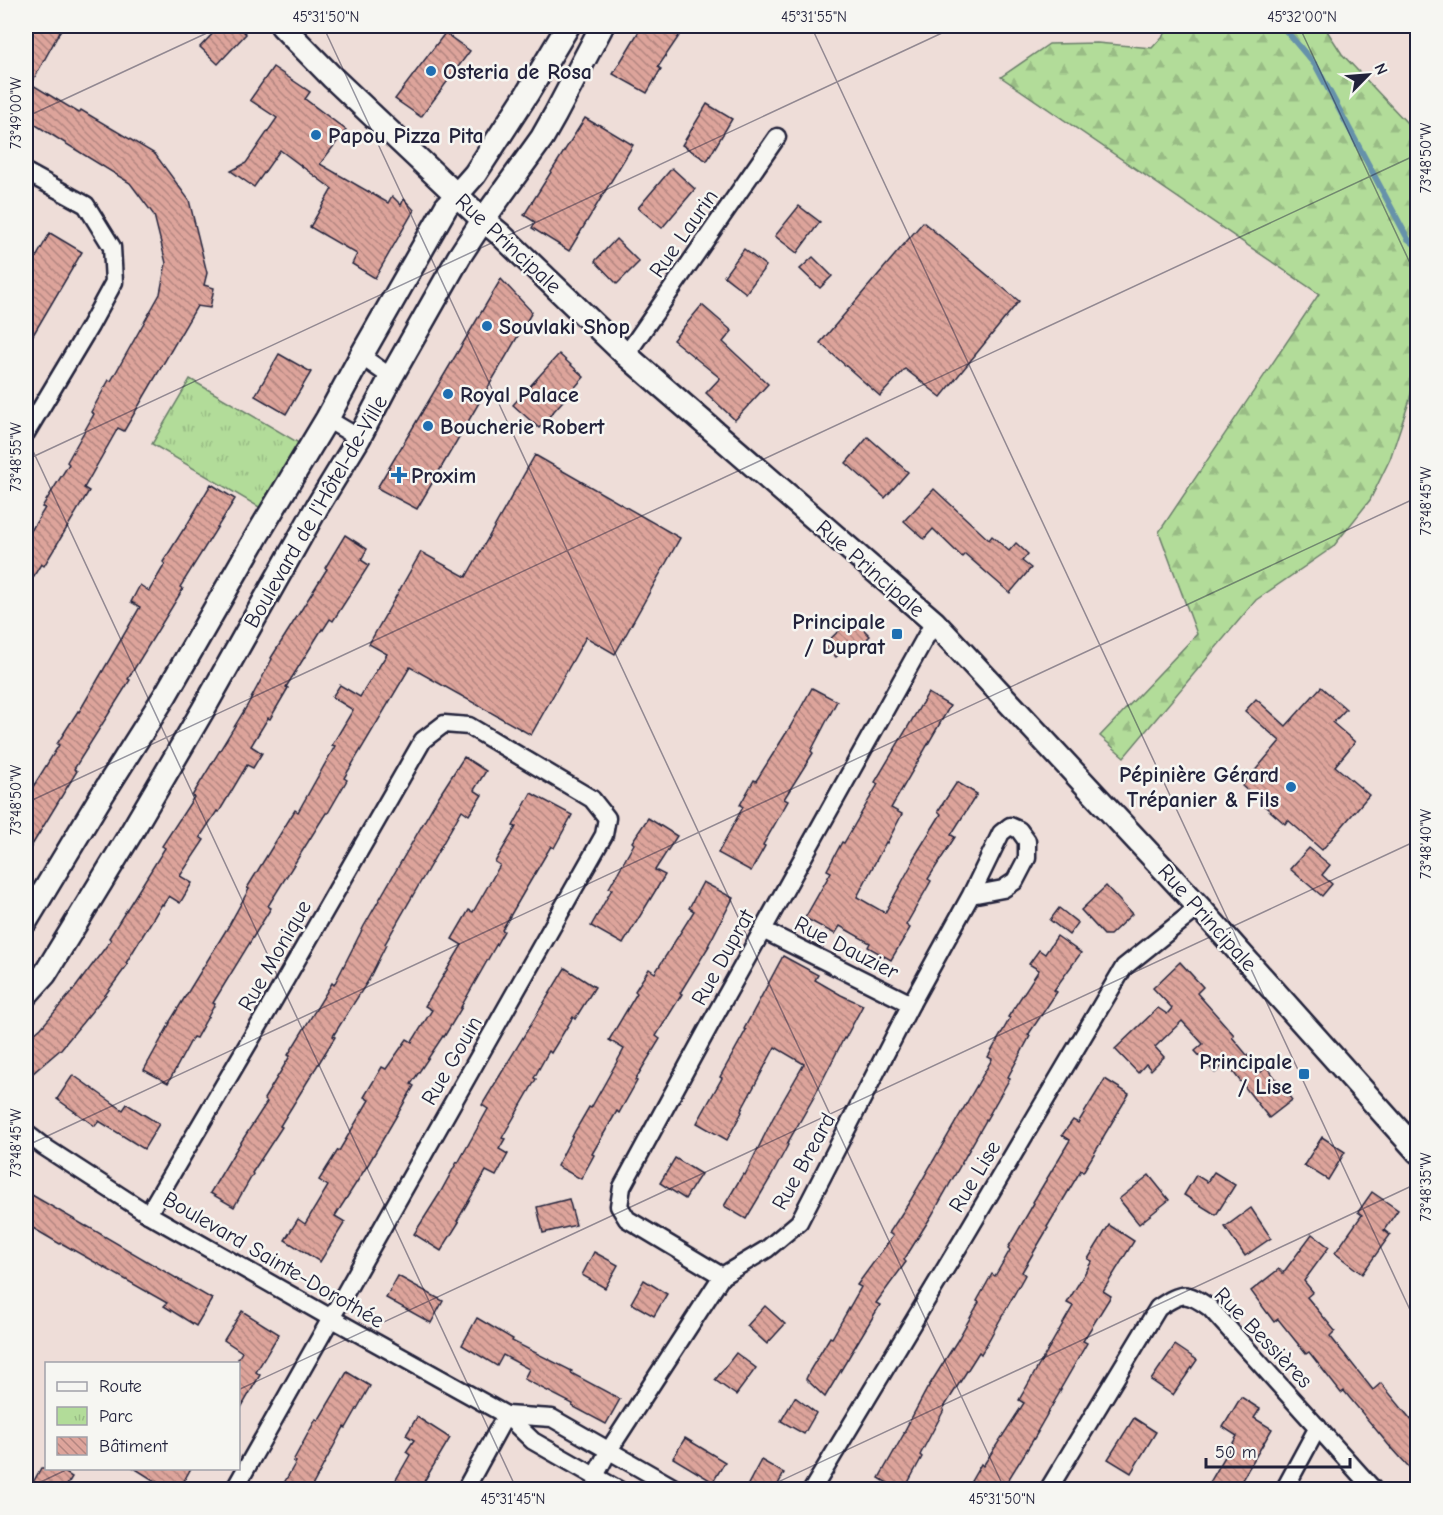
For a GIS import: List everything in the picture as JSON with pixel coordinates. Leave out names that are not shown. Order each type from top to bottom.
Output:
[{"type":"street","name":"Rue Principale","points":[[282,26],[333,78],[626,355],[934,622],[1199,907],[1418,1152]]},
{"type":"street","name":"Boulevard de l'Hôtel-de-Ville","points":[[26,921],[166,694],[327,419],[446,207],[475,174],[568,26]]},
{"type":"street","name":"Boulevard de l'Hôtel-de-Ville","points":[[26,995],[45,974],[131,833],[359,438],[459,257],[542,138],[602,26]]},
{"type":"street","name":"Rue Laurin","points":[[626,355],[777,137]]},
{"type":"street","points":[[26,172],[86,205],[112,247],[114,282],[26,433]]},
{"type":"street","points":[[361,356],[392,376]]},
{"type":"street","points":[[327,419],[359,438]]},
{"type":"street","name":"Rue Duprat","points":[[722,1276],[627,1219],[619,1206],[622,1187],[934,622]]},
{"type":"street","name":"Rue Monique","points":[[148,1214],[423,740],[444,724]]},
{"type":"street","name":"Rue Gouin","points":[[234,1490],[604,835],[607,818],[592,799],[469,726],[444,724]]},
{"type":"street","name":"Rue Breard","points":[[595,1476],[609,1450],[722,1276],[767,1249],[799,1222],[911,1004],[971,895]]},
{"type":"street","name":"Rue Lise","points":[[812,1490],[1124,967],[1199,907]]},
{"type":"street","name":"Rue Dauzier","points":[[763,930],[911,1004]]},
{"type":"street","name":"Boulevard Sainte-Dorothée","points":[[26,1133],[148,1214],[506,1415],[533,1441],[619,1490]]},
{"type":"street","name":"Rue Bessières","points":[[1048,1490],[1158,1308],[1177,1296],[1195,1297],[1210,1308],[1374,1490]]},
{"type":"street","points":[[465,1490],[506,1415]]},
{"type":"street","name":"Boulevard Sainte-Dorothée","points":[[506,1415],[552,1418],[678,1490]]},
{"type":"street","points":[[1284,1490],[1318,1427]]},
{"type":"green space","points":[[1172,26],[1324,26],[1342,54],[1407,123],[1418,139],[1417,368],[1409,402],[1390,459],[1370,500],[1333,547],[1256,600],[1124,757],[1100,736],[1197,634],[1159,532],[1319,294],[1001,77],[1049,44],[1097,43],[1152,48]]},
{"type":"green space","points":[[190,379],[309,449],[271,514],[152,444]]},
{"type":"building","points":[[32,26],[63,26],[31,84],[79,113],[81,110],[155,154],[189,200],[207,273],[204,285],[214,288],[210,308],[197,306],[124,431],[118,428],[84,488],[89,491],[44,566],[41,564],[26,589],[26,539],[45,508],[42,507],[69,464],[67,462],[94,414],[91,412],[160,294],[166,263],[154,215],[130,183],[26,119],[26,36]]},
{"type":"building","points":[[220,26],[238,26],[246,34],[218,64],[200,47]]},
{"type":"building","points":[[642,26],[670,26],[681,33],[658,67],[661,69],[647,93],[613,74]]},
{"type":"building","points":[[445,33],[470,51],[421,117],[395,99]]},
{"type":"building","points":[[273,67],[310,92],[305,99],[346,130],[320,164],[388,203],[392,196],[401,205],[404,199],[414,210],[375,278],[352,264],[357,254],[310,227],[332,189],[280,150],[254,187],[231,171],[246,163],[277,118],[250,100]]},
{"type":"building","points":[[707,104],[732,119],[707,161],[682,145]]},
{"type":"building","points":[[585,118],[633,145],[569,251],[532,228],[535,222],[524,215]]},
{"type":"building","points":[[672,168],[695,189],[662,228],[638,208]]},
{"type":"building","points":[[799,206],[820,222],[797,253],[775,236]]},
{"type":"building","points":[[923,222],[1019,301],[941,397],[905,369],[880,396],[820,343]]},
{"type":"building","points":[[50,233],[82,252],[26,347],[26,275]]},
{"type":"building","points":[[616,239],[639,262],[617,284],[595,261]]},
{"type":"building","points":[[744,249],[766,266],[746,293],[724,276]]},
{"type":"building","points":[[813,257],[832,276],[820,288],[800,269]]},
{"type":"building","points":[[501,279],[532,312],[417,509],[377,488]]},
{"type":"building","points":[[702,305],[732,331],[723,342],[768,384],[735,420],[706,393],[720,378],[673,340]]},
{"type":"building","points":[[279,354],[311,372],[286,414],[255,396]]},
{"type":"building","points":[[559,354],[584,377],[539,428],[513,405]]},
{"type":"building","points":[[868,437],[908,472],[885,498],[846,463]]},
{"type":"building","points":[[535,455],[680,538],[615,654],[586,637],[531,735],[410,667],[344,778],[347,780],[328,813],[268,906],[271,908],[168,1083],[144,1070],[169,1023],[228,927],[249,889],[247,888],[295,810],[298,812],[335,746],[332,745],[353,710],[332,697],[340,685],[360,697],[387,654],[369,644],[421,552],[466,577]]},
{"type":"building","points":[[211,484],[235,499],[180,587],[183,589],[128,679],[130,680],[74,769],[77,771],[26,855],[26,798],[140,607],[131,602],[140,585],[149,591],[165,564],[163,562]]},
{"type":"building","points":[[934,489],[989,540],[992,536],[1009,551],[1016,543],[1028,554],[1022,561],[1031,568],[1010,593],[965,554],[962,557],[933,529],[924,539],[904,521]]},
{"type":"building","points":[[345,535],[367,549],[361,560],[369,565],[333,621],[330,619],[322,629],[286,687],[288,688],[270,719],[268,718],[251,746],[262,753],[253,768],[247,765],[219,812],[217,811],[200,837],[204,840],[180,876],[192,883],[180,903],[169,896],[162,904],[126,963],[128,964],[106,994],[61,1049],[26,1079],[26,1041],[41,1028],[75,988],[111,940],[109,938],[165,848],[162,846],[194,797],[192,796],[247,706],[271,658],[327,569],[325,568]]},
{"type":"building","points":[[852,618],[870,636],[852,654],[846,648],[836,657],[824,645]]},
{"type":"building","points":[[1321,687],[1346,709],[1333,723],[1355,742],[1335,766],[1369,795],[1322,850],[1288,820],[1285,824],[1242,786],[1280,741],[1245,711],[1256,699],[1286,726]]},
{"type":"building","points":[[812,688],[837,701],[811,751],[813,753],[784,799],[788,801],[751,871],[718,853],[743,807],[740,805],[754,780],[756,781]]},
{"type":"building","points":[[928,693],[950,706],[891,808],[902,814],[857,897],[885,913],[913,859],[941,814],[938,811],[957,782],[977,794],[951,835],[955,837],[928,879],[931,881],[906,925],[910,928],[891,960],[868,947],[870,943],[840,926],[835,934],[805,918],[831,872],[827,870],[842,842],[844,843],[878,784],[875,782]]},
{"type":"building","points":[[464,757],[486,771],[474,790],[482,795],[469,815],[462,810],[385,944],[368,981],[333,1036],[335,1037],[252,1173],[234,1207],[210,1193],[267,1102],[264,1099],[290,1056],[288,1055],[332,983],[334,985],[364,926]]},
{"type":"building","points":[[531,793],[572,815],[554,848],[551,846],[502,930],[504,931],[462,1007],[411,1084],[414,1086],[335,1216],[345,1222],[320,1262],[285,1240],[298,1219],[305,1224],[328,1186],[319,1180],[369,1100],[364,1097],[382,1067],[386,1069],[407,1039],[412,1042],[432,1010],[425,1006],[462,945],[452,939],[469,910],[473,912],[500,865],[495,862],[516,827],[513,826]]},
{"type":"building","points":[[648,818],[677,836],[655,870],[665,875],[623,944],[591,926],[634,844],[632,842]]},
{"type":"building","points":[[1309,848],[1330,865],[1322,875],[1332,884],[1322,896],[1290,869]]},
{"type":"building","points":[[703,882],[733,898],[709,946],[656,1036],[660,1039],[635,1080],[637,1081],[619,1113],[617,1111],[592,1154],[594,1155],[581,1179],[557,1166],[624,1049],[609,1040],[649,969],[655,973],[694,911],[689,908]]},
{"type":"building","points":[[1106,886],[1132,914],[1110,935],[1104,935],[1081,910]]},
{"type":"building","points":[[1059,908],[1078,923],[1069,935],[1050,920]]},
{"type":"building","points":[[1057,936],[1081,953],[1054,990],[1057,992],[1028,1035],[1030,1036],[1008,1077],[1010,1078],[904,1260],[906,1262],[876,1303],[880,1305],[825,1397],[806,1379],[810,1370],[830,1337],[832,1338],[861,1287],[857,1285],[893,1236],[889,1233],[992,1059],[988,1057],[1010,1018],[1008,1017],[1039,970],[1029,964],[1039,950],[1045,954]]},
{"type":"building","points":[[783,956],[818,975],[815,980],[863,1005],[746,1219],[724,1206],[743,1174],[745,1175],[773,1118],[804,1064],[775,1047],[727,1140],[697,1123]]},
{"type":"building","points":[[1180,962],[1203,987],[1197,993],[1234,1035],[1232,1037],[1261,1072],[1267,1067],[1292,1100],[1269,1118],[1226,1063],[1215,1073],[1195,1051],[1203,1044],[1182,1021],[1155,1047],[1164,1057],[1151,1070],[1146,1064],[1138,1073],[1115,1049],[1158,1008],[1167,1014],[1172,1008],[1153,988]]},
{"type":"building","points":[[565,968],[595,987],[551,1053],[549,1051],[534,1078],[536,1079],[502,1138],[505,1139],[499,1149],[508,1154],[496,1176],[486,1171],[441,1251],[414,1234],[488,1109],[482,1105]]},
{"type":"building","points":[[73,1075],[123,1110],[127,1104],[159,1124],[144,1149],[99,1121],[95,1126],[57,1099]]},
{"type":"building","points":[[1105,1079],[1129,1094],[1047,1227],[1022,1272],[1025,1275],[981,1354],[979,1352],[943,1409],[920,1455],[922,1457],[904,1490],[899,1490],[879,1478],[927,1389],[957,1341],[992,1274],[995,1276],[1010,1250],[1008,1248],[1033,1202],[1070,1140],[1062,1135],[1073,1120],[1078,1123]]},
{"type":"building","points":[[1322,1137],[1345,1152],[1328,1180],[1304,1165]]},
{"type":"building","points":[[675,1158],[701,1174],[685,1199],[660,1183]]},
{"type":"building","points":[[1214,1172],[1235,1185],[1216,1215],[1184,1195],[1196,1175],[1207,1182]]},
{"type":"building","points":[[1149,1175],[1169,1200],[1139,1224],[1119,1199]]},
{"type":"building","points":[[1372,1192],[1398,1210],[1384,1230],[1390,1235],[1362,1274],[1335,1253],[1362,1215],[1358,1212]]},
{"type":"building","points":[[26,1193],[212,1299],[196,1326],[164,1306],[167,1303],[26,1224]]},
{"type":"building","points":[[569,1199],[576,1225],[543,1233],[537,1207]]},
{"type":"building","points":[[1251,1208],[1271,1238],[1245,1256],[1225,1227]]},
{"type":"building","points":[[1109,1225],[1134,1241],[1103,1291],[1111,1296],[1083,1341],[1087,1343],[1038,1432],[1002,1490],[966,1490],[981,1464],[983,1466],[1024,1403],[1019,1400],[1073,1306],[1067,1303],[1092,1261],[1088,1259]]},
{"type":"building","points":[[1312,1234],[1329,1247],[1304,1281],[1313,1292],[1307,1297],[1335,1331],[1330,1336],[1373,1390],[1381,1383],[1418,1428],[1418,1477],[1344,1391],[1341,1393],[1309,1352],[1306,1354],[1278,1319],[1274,1322],[1251,1291],[1279,1269],[1283,1273]]},
{"type":"building","points":[[594,1252],[618,1265],[605,1288],[582,1275]]},
{"type":"building","points":[[398,1276],[443,1301],[431,1323],[386,1298]]},
{"type":"building","points":[[644,1280],[667,1294],[654,1316],[631,1303]]},
{"type":"building","points":[[765,1306],[785,1324],[767,1344],[747,1326]]},
{"type":"building","points":[[242,1311],[279,1334],[256,1372],[260,1375],[240,1410],[240,1362],[238,1359],[242,1352],[224,1340]]},
{"type":"building","points":[[477,1318],[513,1339],[512,1341],[572,1371],[571,1373],[620,1399],[606,1424],[524,1379],[529,1369],[503,1355],[497,1366],[462,1345]]},
{"type":"building","points":[[1175,1345],[1197,1360],[1173,1395],[1151,1380]]},
{"type":"building","points":[[736,1353],[756,1368],[736,1395],[715,1380]]},
{"type":"building","points":[[347,1372],[370,1386],[346,1428],[344,1427],[310,1490],[280,1490],[316,1419],[318,1421]]},
{"type":"building","points":[[795,1397],[816,1413],[804,1434],[781,1421]]},
{"type":"building","points":[[1241,1397],[1260,1409],[1254,1418],[1272,1429],[1236,1490],[1218,1490],[1209,1484],[1237,1436],[1223,1427]]},
{"type":"building","points":[[417,1417],[450,1438],[419,1490],[390,1490],[410,1455],[406,1452],[414,1440],[406,1435]]},
{"type":"building","points":[[1134,1418],[1156,1432],[1131,1473],[1108,1459]]},
{"type":"building","points":[[685,1438],[725,1462],[713,1482],[673,1458]]},
{"type":"building","points":[[761,1460],[784,1473],[775,1490],[745,1490]]},
{"type":"building","points":[[41,1468],[61,1470],[72,1477],[64,1490],[29,1490]]},
{"type":"building","points":[[137,1470],[190,1470],[179,1490],[169,1490]]},
{"type":"waterway","points":[[1282,26],[1316,66],[1408,239],[1418,247]]},
{"type":"place","name":"Osteria de Rosa","points":[[431,71]]},
{"type":"place","name":"Papou Pizza Pita","points":[[316,135]]},
{"type":"place","name":"Souvlaki Shop","points":[[487,326]]},
{"type":"place","name":"Royal Palace","points":[[448,394]]},
{"type":"place","name":"Boucherie Robert","points":[[428,426]]},
{"type":"place","name":"Proxim","points":[[399,475]]},
{"type":"place","name":"Principale / Duprat","points":[[897,634]]},
{"type":"place","name":"Pépinière Gérard Trépanier & Fils","points":[[1291,787]]},
{"type":"place","name":"Principale / Lise","points":[[1304,1074]]}]
